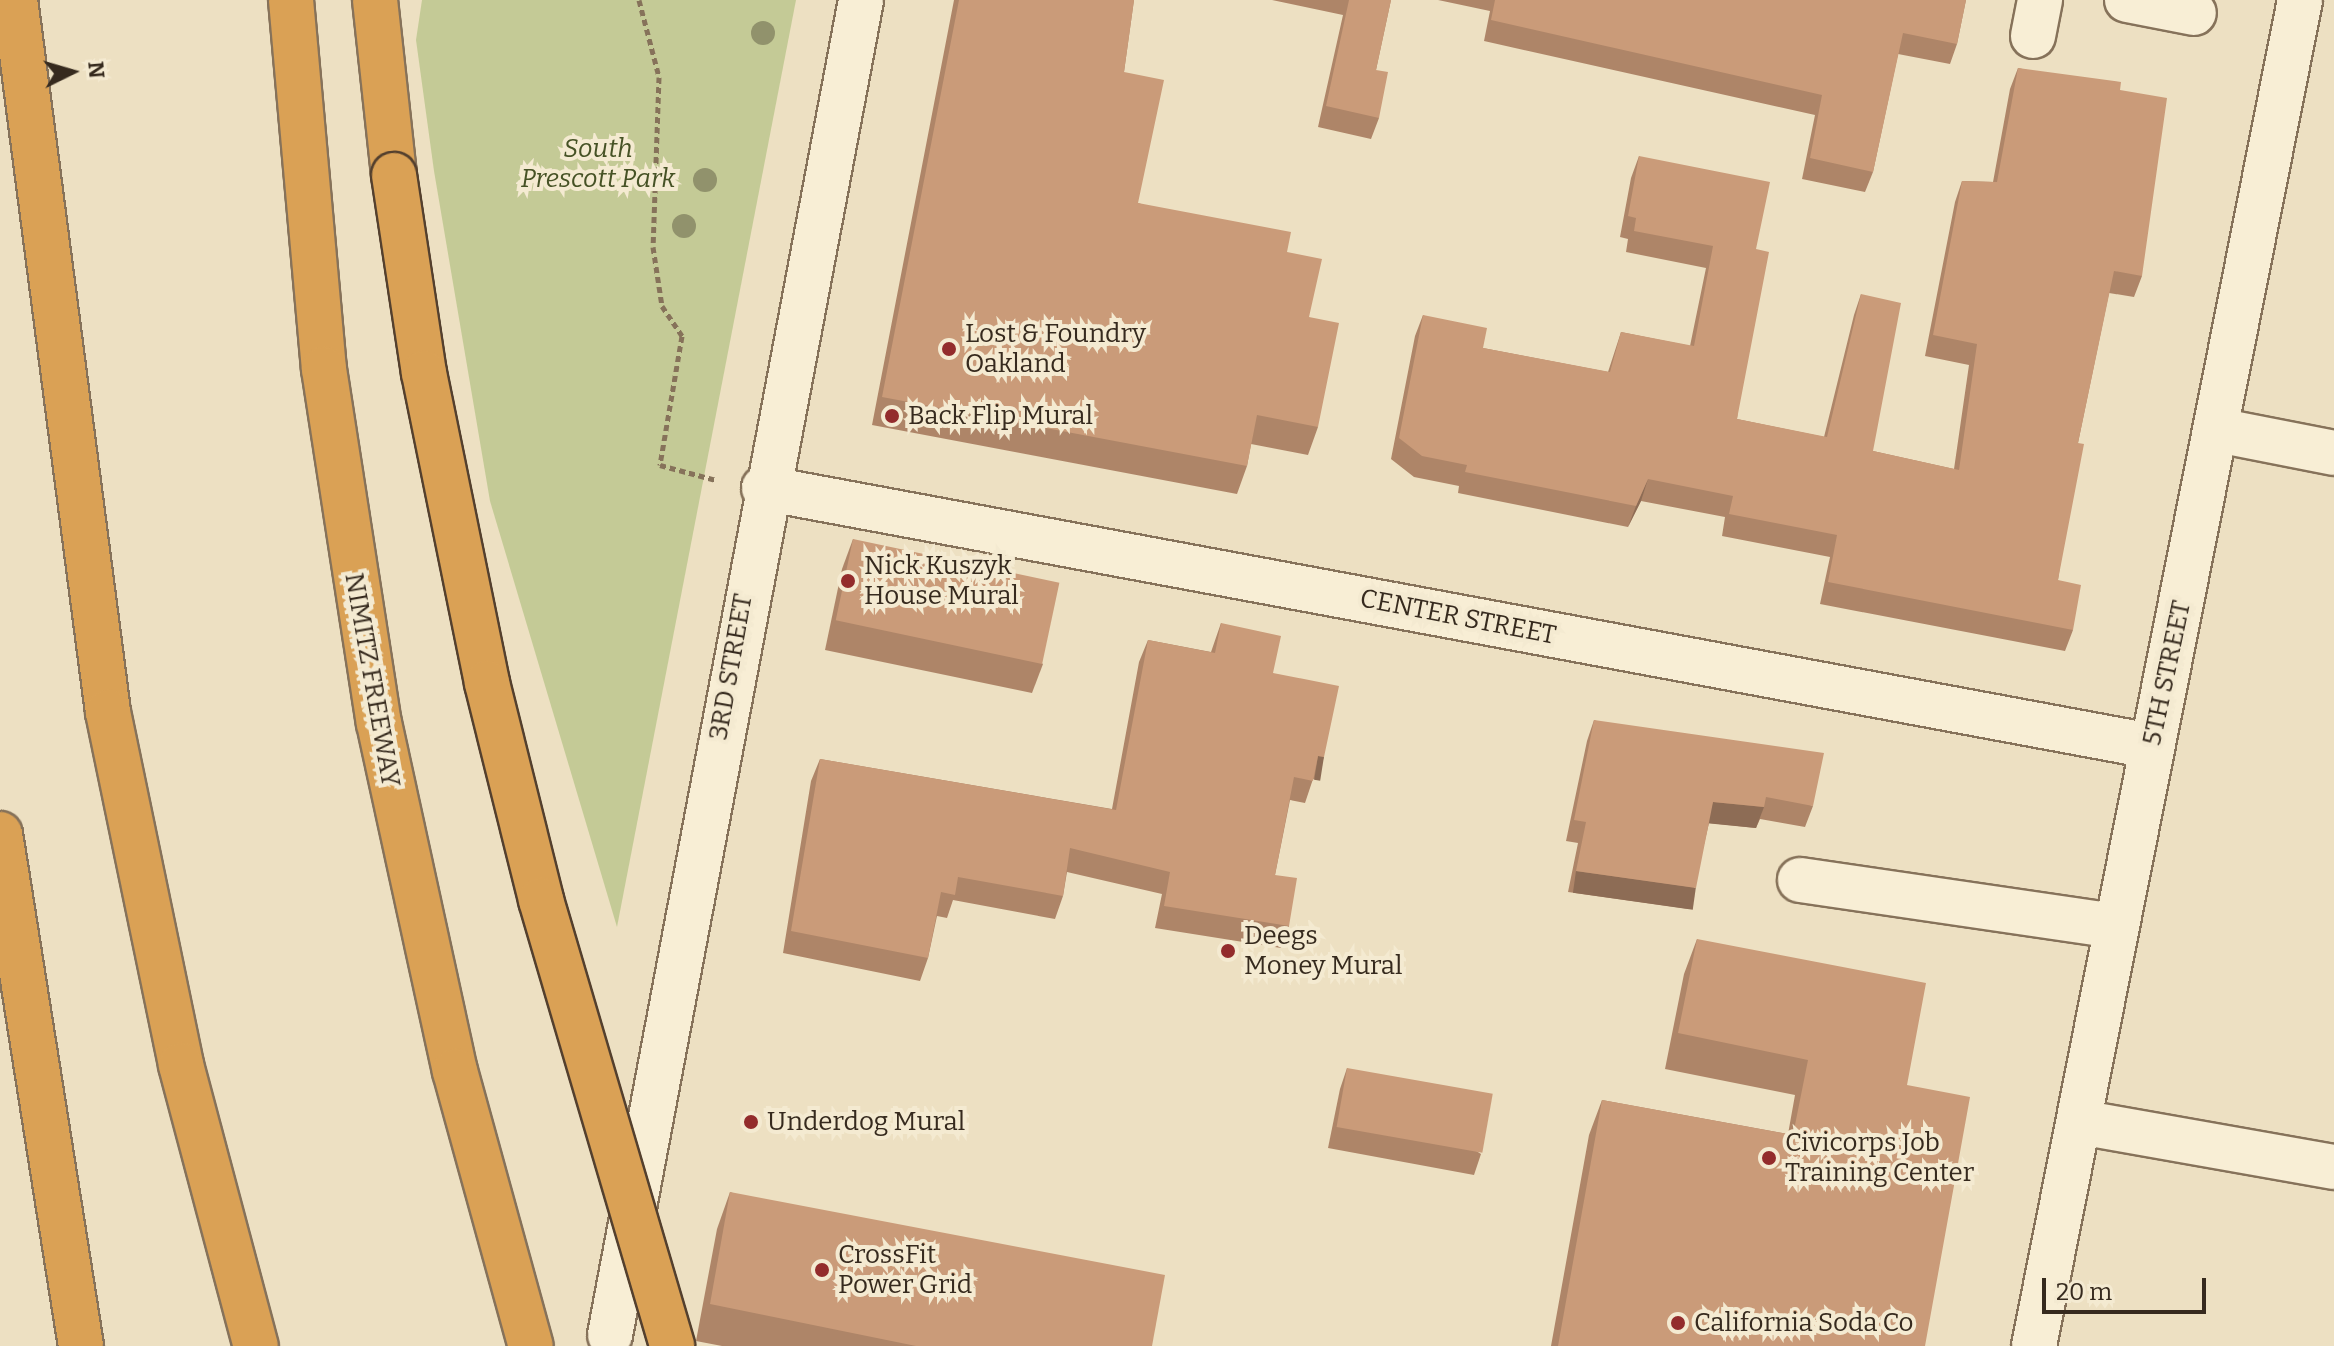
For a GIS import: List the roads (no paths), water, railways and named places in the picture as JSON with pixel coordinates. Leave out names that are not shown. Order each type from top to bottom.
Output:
[{"type":"highway","name":"NIMITZ FREEWAY","points":[[291,0],[305,184],[340,488],[379,723],[448,1042],[531,1346]]},
{"type":"highway","points":[[375,0],[394,175],[424,373],[487,683],[553,945],[672,1346]]},
{"type":"highway","points":[[0,94],[15,5]]},
{"type":"highway","points":[[15,5],[108,712],[181,1065],[256,1346]]},
{"type":"highway","points":[[0,834],[81,1346]]},
{"type":"street","name":"3RD STREET","points":[[610,1335],[764,488],[861,0]]},
{"type":"street","points":[[2127,0],[2194,13]]},
{"type":"street","name":"5TH STREET","points":[[2034,1346],[2300,0]]},
{"type":"street","points":[[2217,430],[2334,453]]},
{"type":"street","name":"CENTER STREET","points":[[764,488],[2151,746]]},
{"type":"street","points":[[1800,880],[2116,926]]},
{"type":"street","points":[[2079,1122],[2334,1167]]},
{"type":"place","name":"Lost & Foundry Oakland","points":[[949,349]]},
{"type":"place","name":"Back Flip Mural","points":[[892,416]]},
{"type":"place","name":"Nick Kuszyk House Mural","points":[[848,581]]},
{"type":"place","name":"Deegs Money Mural","points":[[1228,951]]},
{"type":"place","name":"Underdog Mural","points":[[751,1122]]},
{"type":"place","name":"Civicorps Job Training Center","points":[[1769,1158]]},
{"type":"place","name":"CrossFit Power Grid","points":[[822,1270]]},
{"type":"place","name":"California Soda Co","points":[[1678,1323]]},
{"type":"park label","name":"South Prescott Park","points":[[598,164]]}]
